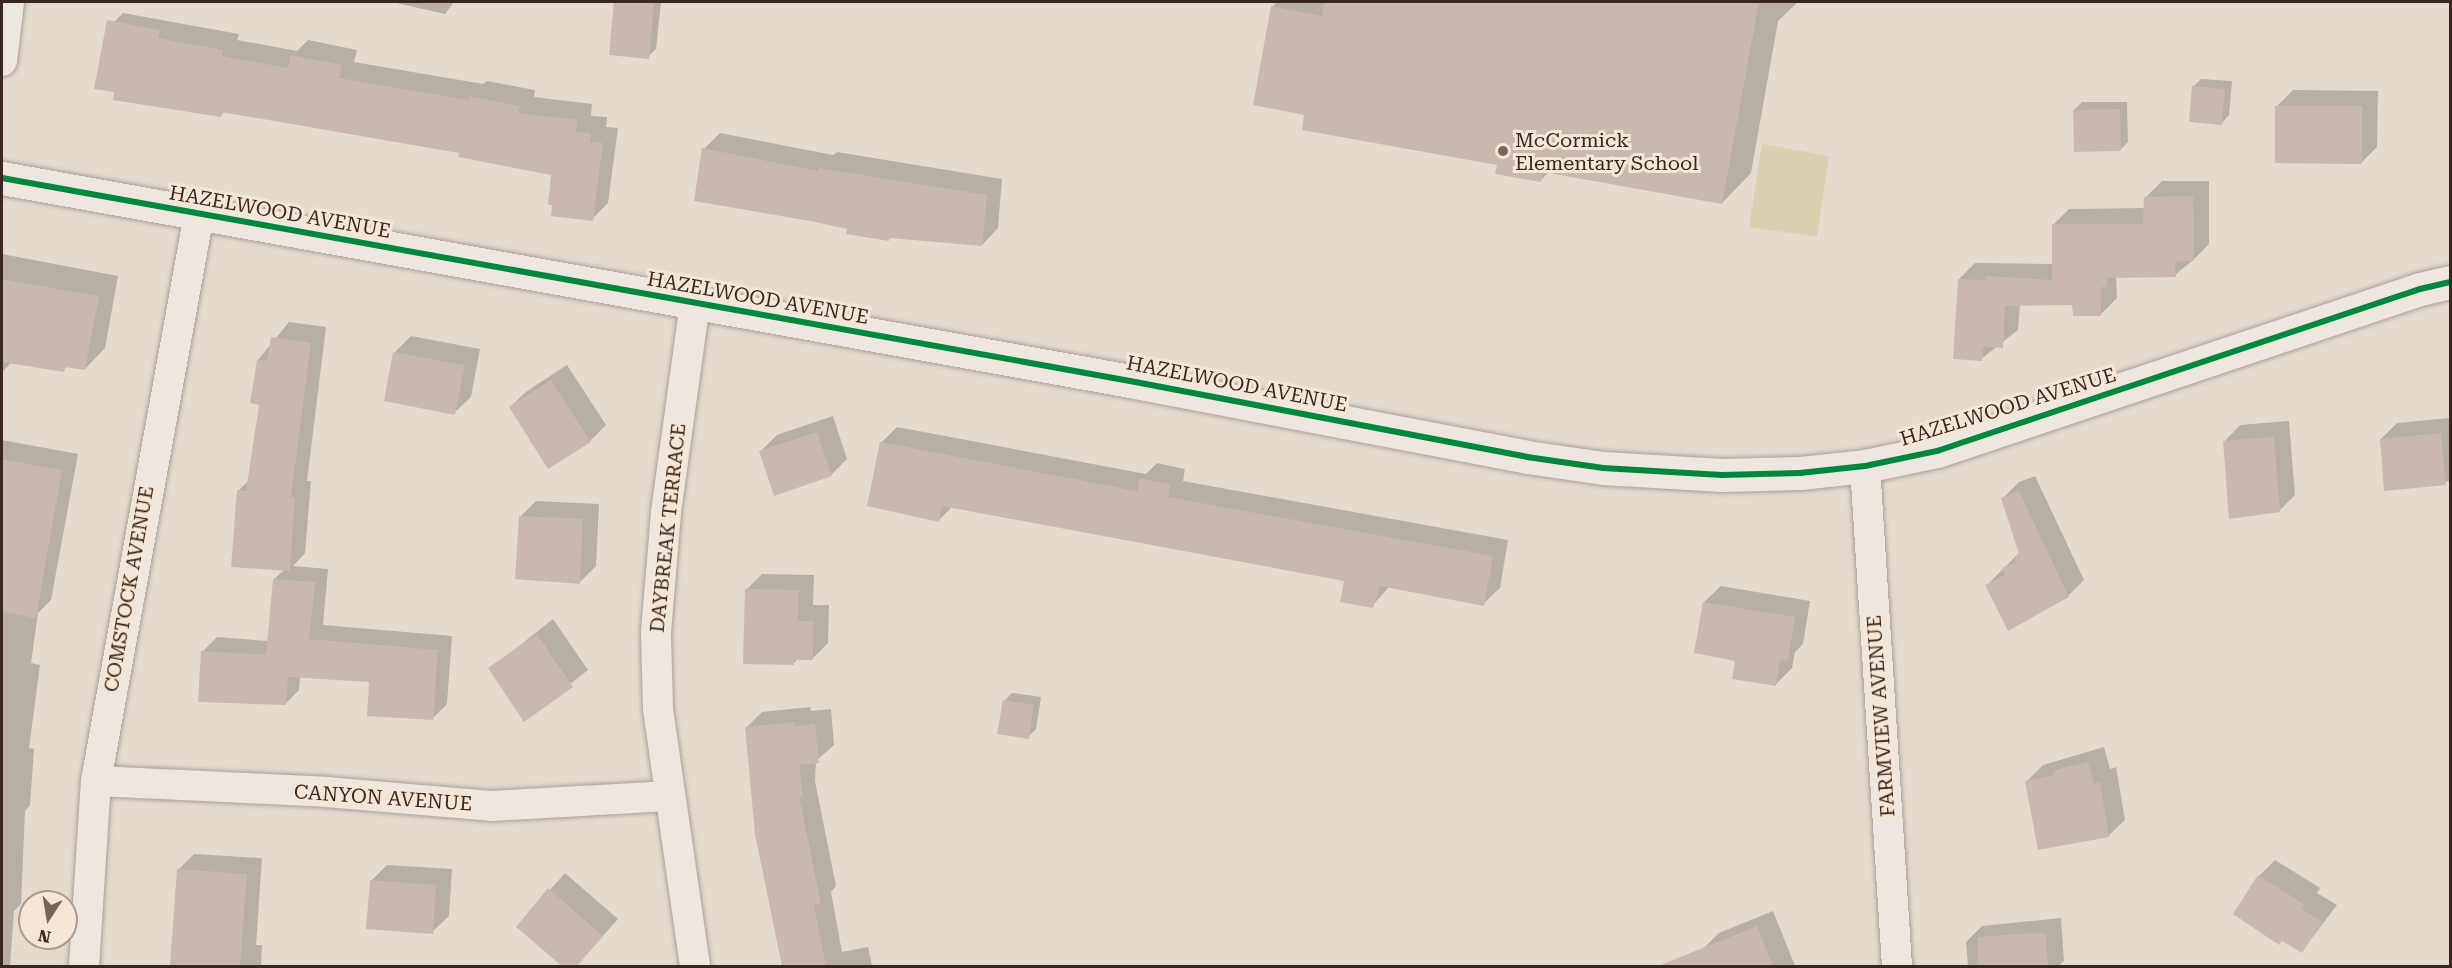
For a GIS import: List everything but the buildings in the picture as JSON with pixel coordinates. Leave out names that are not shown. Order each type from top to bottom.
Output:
[{"type":"street","points":[[2,61],[9,2]]},
{"type":"street","name":"HAZELWOOD AVENUE","points":[[2,178],[1602,468],[1722,475],[1800,473],[1865,466],[1978,438],[2409,292],[2451,282]]},
{"type":"street","name":"COMSTOCK AVENUE","points":[[84,966],[96,781],[199,214]]},
{"type":"street","name":"DAYBREAK TERRACE","points":[[694,966],[658,709],[658,589],[695,303]]},
{"type":"street","name":"FARMVIEW AVENUE","points":[[1865,466],[1898,966]]},
{"type":"street","name":"CANYON AVENUE","points":[[96,781],[326,792],[491,806],[669,796]]},
{"type":"shaded area","points":[[1762,144],[1829,156],[1817,237],[1749,227]]},
{"type":"cycle path","points":[[2,178],[1130,381],[1527,457],[1603,468],[1722,475],[1800,473],[1865,466],[1937,451],[2420,289],[2450,282]]},
{"type":"place","name":"McCormick Elementary School","points":[[1503,151]]}]
